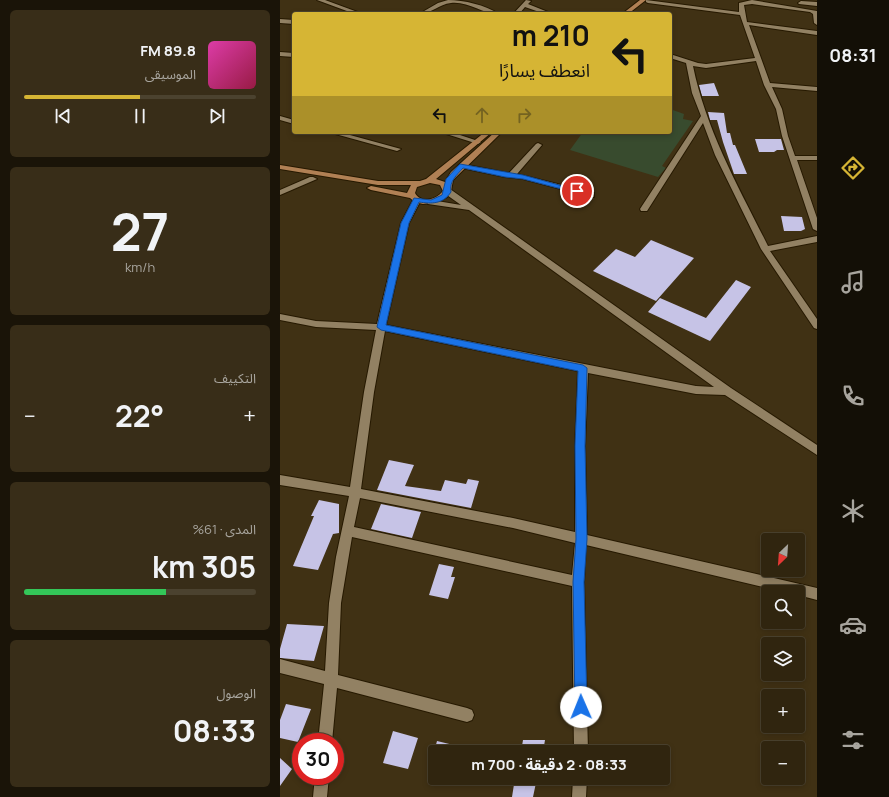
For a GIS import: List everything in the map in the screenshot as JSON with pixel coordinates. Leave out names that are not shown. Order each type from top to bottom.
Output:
[{"type":"main road","points":[[629,12],[646,0]]},
{"type":"main road","points":[[636,12],[646,0]]},
{"type":"main road","points":[[280,167],[378,183],[418,184],[429,181],[487,134]]},
{"type":"main road","points":[[280,173],[313,178],[431,202],[439,200],[445,196],[449,179],[497,134]]},
{"type":"main road","points":[[429,181],[443,183],[447,189]]},
{"type":"main road","points":[[414,198],[412,189],[418,184]]},
{"type":"street","points":[[320,0],[352,12]]},
{"type":"street","points":[[518,12],[529,0]]},
{"type":"street","points":[[646,0],[742,14]]},
{"type":"street","points":[[426,12],[446,2],[454,1],[490,12]]},
{"type":"street","points":[[683,6],[694,2]]},
{"type":"street","points":[[817,23],[816,13],[746,2],[742,4],[742,14],[767,85],[779,110],[793,158],[817,229]]},
{"type":"street","points":[[799,2],[817,4]]},
{"type":"street","points":[[799,2],[804,10]]},
{"type":"street","points":[[524,5],[544,12]]},
{"type":"street","points":[[280,21],[292,22]]},
{"type":"street","points":[[746,23],[817,33]]},
{"type":"street","points":[[280,54],[292,55]]},
{"type":"street","points":[[672,57],[689,63],[706,66],[758,59]]},
{"type":"street","points":[[689,63],[695,93],[719,155],[765,249],[817,326]]},
{"type":"street","points":[[767,85],[817,89]]},
{"type":"street","points":[[644,208],[704,116]]},
{"type":"street","points":[[280,118],[292,121]]},
{"type":"street","points":[[338,134],[397,149]]},
{"type":"street","points":[[346,136],[350,134]]},
{"type":"street","points":[[450,134],[478,142]]},
{"type":"street","points":[[511,176],[538,145]]},
{"type":"street","points":[[793,158],[817,158]]},
{"type":"street","points":[[462,166],[591,195]]},
{"type":"street","points":[[280,193],[313,178]]},
{"type":"street","points":[[447,189],[472,209],[727,391],[817,451]]},
{"type":"street","points":[[327,733],[332,680],[335,603],[355,493],[369,392],[381,327],[405,223],[414,198]]},
{"type":"street","points":[[431,202],[472,209]]},
{"type":"street","points":[[765,249],[817,239]]},
{"type":"street","points":[[281,318],[316,324],[381,327],[696,390],[727,391]]},
{"type":"street","points":[[581,745],[578,582],[581,539],[580,446],[583,368]]},
{"type":"street","points":[[280,480],[389,498],[581,539],[817,594]]},
{"type":"street","points":[[348,531],[578,582]]},
{"type":"street","points":[[280,666],[467,715]]},
{"type":"street","points":[[320,797],[321,785]]},
{"type":"street","points":[[579,797],[580,785]]},
{"type":"green space","points":[[672,110],[684,114],[683,119],[693,121],[662,166],[666,168],[658,177],[570,150],[582,134],[672,134]]},
{"type":"building","points":[[714,83],[719,96],[702,96],[699,85]]},
{"type":"building","points":[[708,112],[724,113],[727,133],[730,133],[733,145],[735,145],[747,174],[734,174],[717,120],[710,120]]},
{"type":"building","points":[[755,139],[781,139],[784,150],[759,152]]},
{"type":"building","points":[[781,216],[802,217],[805,229],[801,231],[784,231]]},
{"type":"building","points":[[651,240],[694,258],[656,301],[593,271],[616,249],[635,257]]},
{"type":"building","points":[[736,280],[751,287],[710,341],[648,312],[660,298],[706,318]]},
{"type":"building","points":[[389,460],[414,465],[405,486],[441,491],[445,480],[466,484],[468,479],[479,481],[471,508],[377,490]]},
{"type":"building","points":[[319,500],[339,504],[339,533],[333,534],[318,570],[293,566],[314,516],[311,516]]},
{"type":"building","points":[[381,504],[421,512],[412,538],[371,529]]},
{"type":"building","points":[[439,564],[454,567],[451,577],[455,577],[448,599],[429,595]]},
{"type":"building","points":[[287,624],[324,626],[314,661],[280,658],[280,649]]},
{"type":"building","points":[[286,704],[311,709],[302,733],[292,733],[292,741],[280,738],[280,720]]},
{"type":"building","points":[[393,731],[418,738],[408,769],[383,763]]},
{"type":"building","points":[[523,740],[545,740],[544,745],[522,745]]},
{"type":"building","points":[[437,741],[454,745],[436,745]]},
{"type":"building","points":[[280,758],[292,769],[280,786]]},
{"type":"building","points":[[514,785],[536,785],[533,797],[512,797]]},
{"type":"route","points":[[577,191],[523,177],[505,175],[462,166],[449,179],[447,187],[448,192],[445,196],[439,200],[431,202],[417,200],[409,213],[405,223],[381,327],[583,368],[580,446],[581,539],[578,582],[581,707]]}]
